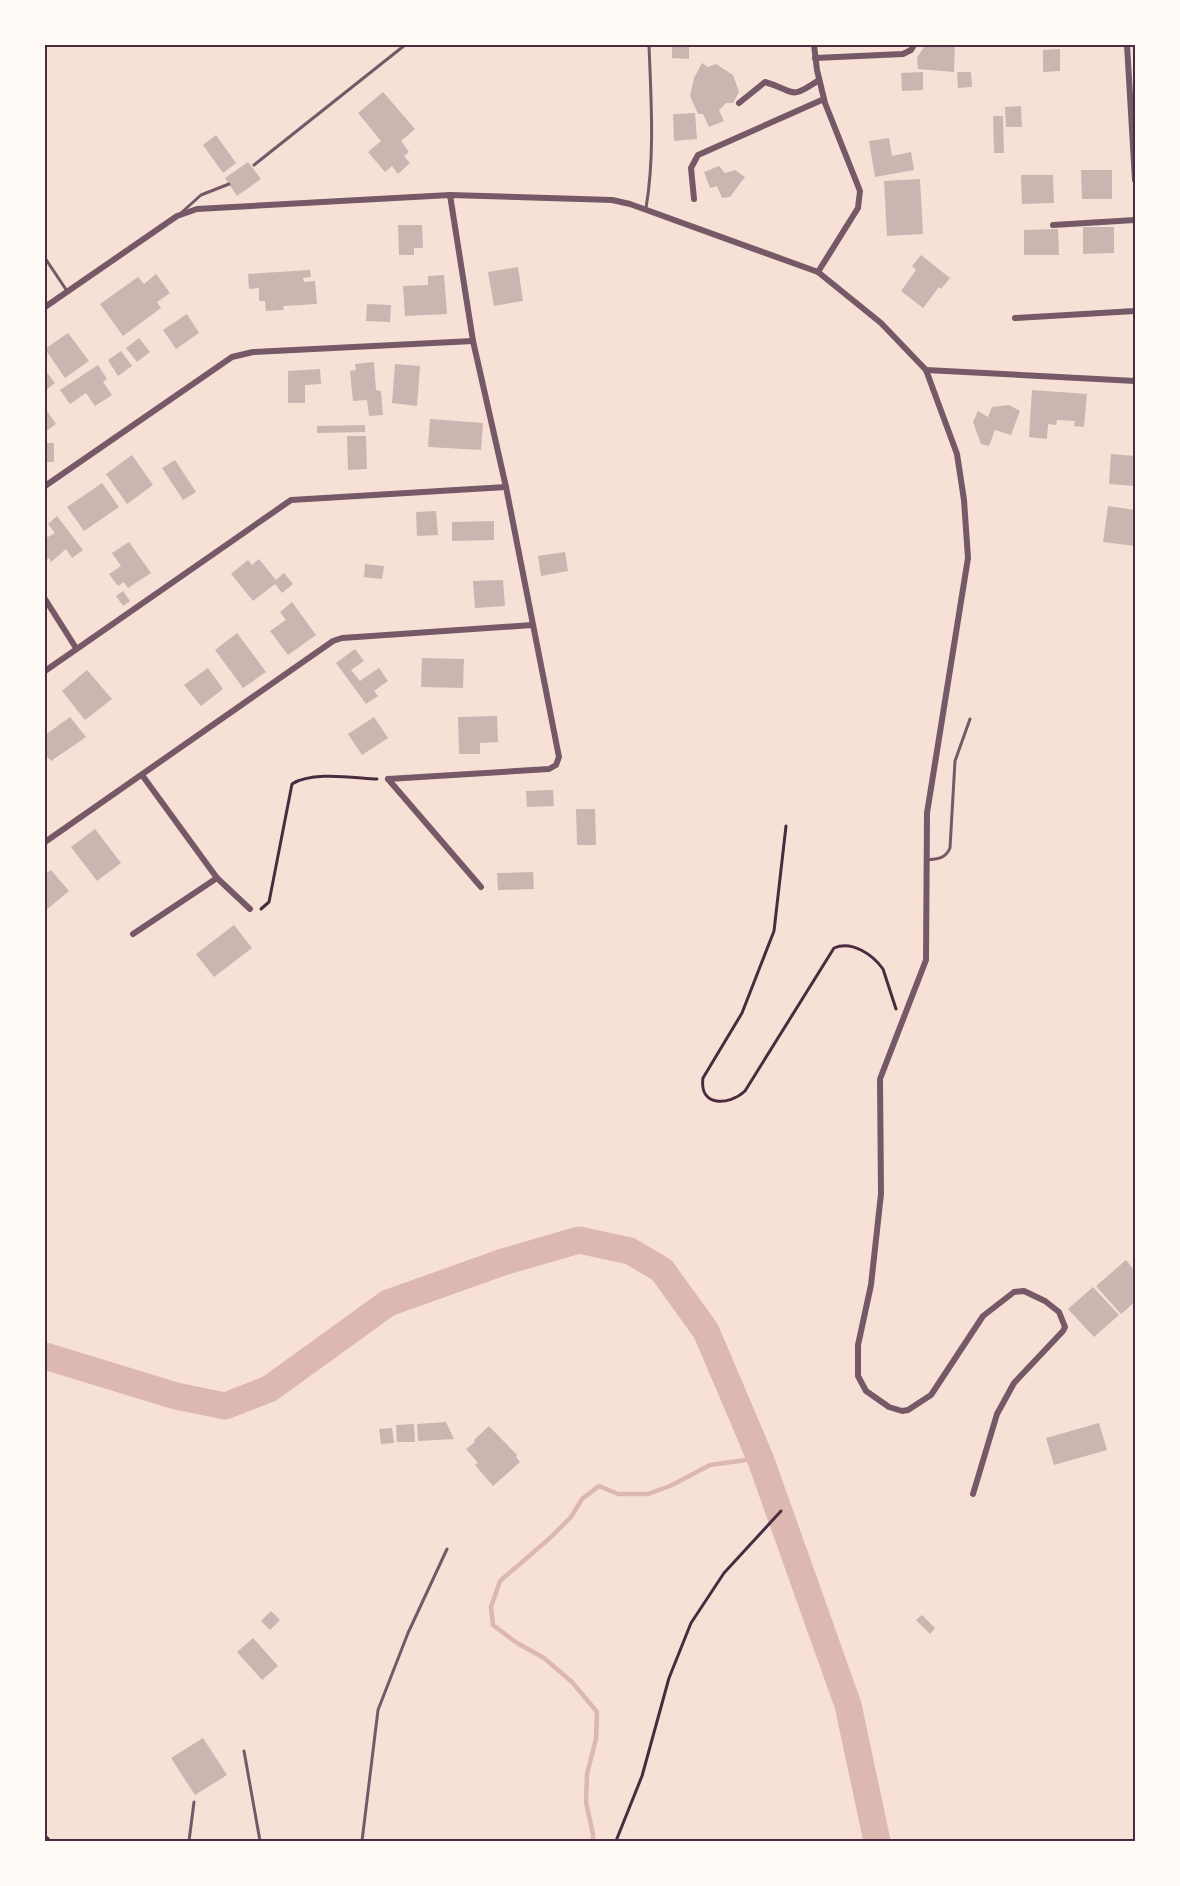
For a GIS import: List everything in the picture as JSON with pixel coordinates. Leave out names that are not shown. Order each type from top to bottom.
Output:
[{"type":"street","points":[[814,45],[824,99],[860,191],[860,201],[818,272]]},
{"type":"street","points":[[815,58],[903,54],[911,50],[914,45]]},
{"type":"street","points":[[1127,45],[1135,180]]},
{"type":"street","points":[[740,103],[765,82],[795,94],[801,93],[819,80]]},
{"type":"street","points":[[694,199],[691,168],[698,155],[824,99]]},
{"type":"street","points":[[388,779],[549,769],[556,765],[559,757],[506,487],[473,341],[450,195]]},
{"type":"street","points":[[45,307],[177,216],[207,207],[450,195],[612,200],[645,209],[818,272],[881,323],[926,370],[957,454],[964,500],[968,558],[927,813],[926,960],[880,1079],[881,1194],[871,1284],[858,1345],[858,1376],[866,1391],[889,1407],[902,1411],[908,1410],[930,1395],[983,1316],[1014,1292],[1024,1292],[1045,1301],[1059,1312],[1065,1327],[1063,1331],[1014,1383],[997,1414],[973,1494]]},
{"type":"street","points":[[1053,225],[1135,220]]},
{"type":"street","points":[[1015,318],[1135,311]]},
{"type":"street","points":[[45,486],[222,363],[242,354],[473,341]]},
{"type":"street","points":[[926,370],[1135,381]]},
{"type":"street","points":[[45,671],[291,500],[506,487]]},
{"type":"street","points":[[45,599],[76,648]]},
{"type":"street","points":[[45,842],[333,641],[342,638],[532,625]]},
{"type":"street","points":[[142,775],[217,878],[250,909]]},
{"type":"street","points":[[388,779],[481,887]]},
{"type":"street","points":[[133,934],[217,878]]},
{"type":"lane","points":[[254,165],[405,45]]},
{"type":"lane","points":[[645,209],[650,184],[649,45]]},
{"type":"lane","points":[[177,216],[201,195],[229,184]]},
{"type":"lane","points":[[45,258],[67,291]]},
{"type":"lane","points":[[926,861],[946,856],[950,848],[955,762],[970,719]]},
{"type":"lane","points":[[362,1841],[378,1710],[408,1633],[447,1549]]},
{"type":"lane","points":[[244,1751],[260,1841]]},
{"type":"lane","points":[[189,1841],[194,1802]]},
{"type":"path","points":[[250,909],[263,909],[269,902],[292,784],[321,777],[388,779]]},
{"type":"path","points":[[786,825],[774,931],[742,1013],[703,1078],[704,1091],[713,1100],[721,1102],[737,1099],[745,1091],[832,950],[840,945],[865,952],[879,963],[901,1023]]},
{"type":"path","points":[[616,1841],[642,1776],[669,1678],[691,1623],[724,1574],[781,1511]]},
{"type":"building","points":[[672,45],[689,45],[689,59],[672,58]]},
{"type":"building","points":[[939,45],[955,45],[954,72],[918,69],[917,57],[925,46],[939,47]]},
{"type":"building","points":[[1060,49],[1060,71],[1043,72],[1043,50]]},
{"type":"building","points":[[702,63],[708,67],[716,64],[733,75],[739,92],[733,103],[726,103],[719,110],[724,121],[709,127],[703,114],[698,114],[690,96],[694,78]]},
{"type":"building","points":[[923,72],[923,90],[902,91],[901,73]]},
{"type":"building","points":[[957,72],[971,72],[972,87],[958,88]]},
{"type":"building","points":[[383,92],[415,129],[401,141],[409,152],[404,156],[410,163],[398,174],[392,166],[385,172],[368,152],[381,141],[358,113]]},
{"type":"building","points":[[1021,106],[1022,127],[1006,127],[1005,107]]},
{"type":"building","points":[[695,113],[697,139],[674,141],[673,114]]},
{"type":"building","points":[[993,116],[1003,116],[1004,153],[994,153]]},
{"type":"building","points":[[216,135],[236,163],[223,173],[203,145]]},
{"type":"building","points":[[889,138],[892,156],[911,152],[914,170],[875,177],[869,141]]},
{"type":"building","points":[[248,162],[261,179],[237,196],[225,178]]},
{"type":"building","points":[[719,166],[725,173],[735,170],[745,177],[730,197],[722,198],[717,186],[710,188],[704,172]]},
{"type":"building","points":[[1081,170],[1112,170],[1112,199],[1082,199]]},
{"type":"building","points":[[1021,175],[1053,175],[1054,203],[1022,204]]},
{"type":"building","points":[[920,179],[923,234],[887,236],[884,181]]},
{"type":"building","points":[[398,225],[422,225],[423,248],[414,248],[414,255],[399,255]]},
{"type":"building","points":[[1083,227],[1114,227],[1114,253],[1083,254]]},
{"type":"building","points":[[1058,229],[1059,255],[1024,255],[1024,230]]},
{"type":"building","points":[[921,255],[950,278],[941,289],[939,287],[923,308],[901,291],[916,270],[912,266]]},
{"type":"building","points":[[518,267],[523,301],[494,306],[488,272]]},
{"type":"building","points":[[310,270],[311,277],[303,278],[304,282],[315,281],[317,304],[283,306],[284,310],[266,311],[265,301],[259,301],[259,288],[249,289],[248,274]]},
{"type":"building","points":[[156,274],[170,293],[157,302],[161,308],[123,336],[100,304],[138,277],[144,284]]},
{"type":"building","points":[[444,275],[447,314],[405,316],[403,286],[428,285],[428,276]]},
{"type":"building","points":[[367,304],[391,305],[390,322],[366,321]]},
{"type":"building","points":[[187,314],[199,333],[176,349],[163,330]]},
{"type":"building","points":[[68,333],[89,361],[65,378],[45,349]]},
{"type":"building","points":[[139,338],[150,352],[137,362],[126,348]]},
{"type":"building","points":[[121,351],[132,366],[118,376],[108,360]]},
{"type":"building","points":[[374,362],[376,390],[381,391],[383,415],[369,416],[367,400],[353,401],[350,371],[356,370],[355,364]]},
{"type":"building","points":[[395,364],[420,366],[417,406],[392,403]]},
{"type":"building","points":[[98,365],[107,379],[103,382],[112,395],[95,406],[86,393],[70,404],[60,390]]},
{"type":"building","points":[[320,369],[321,384],[305,385],[305,403],[288,403],[288,371]]},
{"type":"building","points":[[45,370],[55,383],[45,391]]},
{"type":"building","points":[[1032,390],[1087,394],[1084,427],[1074,426],[1075,421],[1057,420],[1056,425],[1048,424],[1047,439],[1029,437]]},
{"type":"building","points":[[1009,405],[1020,411],[1011,435],[995,430],[989,446],[981,444],[973,422],[978,411],[988,417],[992,407]]},
{"type":"building","points":[[47,411],[56,424],[45,432],[45,413]]},
{"type":"building","points":[[430,419],[483,423],[481,450],[428,447]]},
{"type":"building","points":[[365,425],[365,432],[317,433],[317,426]]},
{"type":"building","points":[[347,436],[366,436],[367,469],[348,470]]},
{"type":"building","points":[[45,443],[54,443],[54,462],[45,462]]},
{"type":"building","points":[[1111,454],[1135,456],[1135,486],[1109,484]]},
{"type":"building","points":[[132,455],[153,485],[127,504],[106,474]]},
{"type":"building","points":[[175,460],[196,492],[183,500],[162,468]]},
{"type":"building","points":[[102,483],[119,507],[84,531],[67,507]]},
{"type":"building","points":[[1108,506],[1135,510],[1135,546],[1103,542]]},
{"type":"building","points":[[436,511],[438,535],[417,536],[416,512]]},
{"type":"building","points":[[57,516],[83,550],[72,558],[66,549],[51,562],[49,558],[45,561],[45,536],[48,537],[55,533],[48,524]]},
{"type":"building","points":[[494,521],[494,540],[452,541],[452,522]]},
{"type":"building","points":[[129,542],[151,573],[128,588],[124,582],[118,586],[109,574],[121,566],[112,553]]},
{"type":"building","points":[[565,552],[568,571],[541,576],[538,556]]},
{"type":"building","points":[[259,559],[276,580],[284,573],[293,584],[282,593],[275,584],[253,601],[231,574],[248,560],[252,565]]},
{"type":"building","points":[[365,564],[384,566],[382,579],[364,577]]},
{"type":"building","points":[[503,580],[505,606],[475,608],[473,581]]},
{"type":"building","points":[[123,591],[130,601],[123,606],[116,596]]},
{"type":"building","points":[[292,602],[316,635],[288,655],[270,631],[286,620],[280,612]]},
{"type":"building","points":[[237,633],[266,672],[243,688],[215,650]]},
{"type":"building","points":[[355,649],[364,661],[351,670],[360,681],[379,668],[388,681],[374,691],[378,696],[366,704],[336,663]]},
{"type":"building","points":[[422,658],[464,659],[463,688],[421,687]]},
{"type":"building","points":[[208,668],[223,689],[201,706],[184,685]]},
{"type":"building","points":[[87,670],[112,699],[85,720],[62,691]]},
{"type":"building","points":[[497,716],[498,742],[480,743],[480,754],[459,754],[458,717]]},
{"type":"building","points":[[70,717],[86,737],[51,761],[45,754],[45,735]]},
{"type":"building","points":[[374,717],[388,738],[362,755],[348,734]]},
{"type":"building","points":[[553,790],[554,806],[527,807],[526,791]]},
{"type":"building","points":[[576,809],[595,809],[596,845],[577,845]]},
{"type":"building","points":[[95,829],[121,863],[97,881],[71,847]]},
{"type":"building","points":[[51,870],[69,891],[45,911],[45,874]]},
{"type":"building","points":[[533,872],[534,889],[498,890],[497,873]]},
{"type":"building","points":[[234,925],[252,948],[214,977],[196,954]]},
{"type":"building","points":[[1126,1260],[1135,1271],[1135,1302],[1121,1314],[1096,1286]]},
{"type":"building","points":[[1093,1287],[1119,1315],[1094,1337],[1068,1309]]},
{"type":"building","points":[[446,1422],[454,1439],[418,1441],[417,1424]]},
{"type":"building","points":[[1099,1423],[1107,1450],[1054,1465],[1046,1438]]},
{"type":"building","points":[[414,1424],[415,1442],[397,1442],[396,1425]]},
{"type":"building","points":[[489,1426],[517,1455],[520,1462],[493,1486],[475,1465],[478,1463],[466,1449]]},
{"type":"building","points":[[392,1428],[394,1443],[381,1444],[379,1429]]},
{"type":"building","points":[[271,1611],[280,1620],[270,1630],[261,1621]]},
{"type":"building","points":[[922,1615],[935,1628],[930,1634],[916,1620]]},
{"type":"building","points":[[253,1638],[278,1666],[262,1680],[237,1652]]},
{"type":"building","points":[[203,1738],[227,1775],[195,1795],[171,1758]]},
{"type":"waterway","points":[[45,1356],[176,1396],[225,1406],[269,1389],[388,1303],[503,1262],[579,1240],[630,1251],[662,1270],[706,1331],[760,1458],[848,1705],[877,1841]]},
{"type":"waterway","points":[[593,1841],[586,1802],[587,1774],[596,1739],[597,1712],[572,1682],[544,1658],[517,1643],[493,1625],[491,1607],[500,1581],[550,1538],[571,1517],[582,1499],[599,1486],[618,1494],[648,1494],[670,1486],[710,1465],[760,1458]]}]
